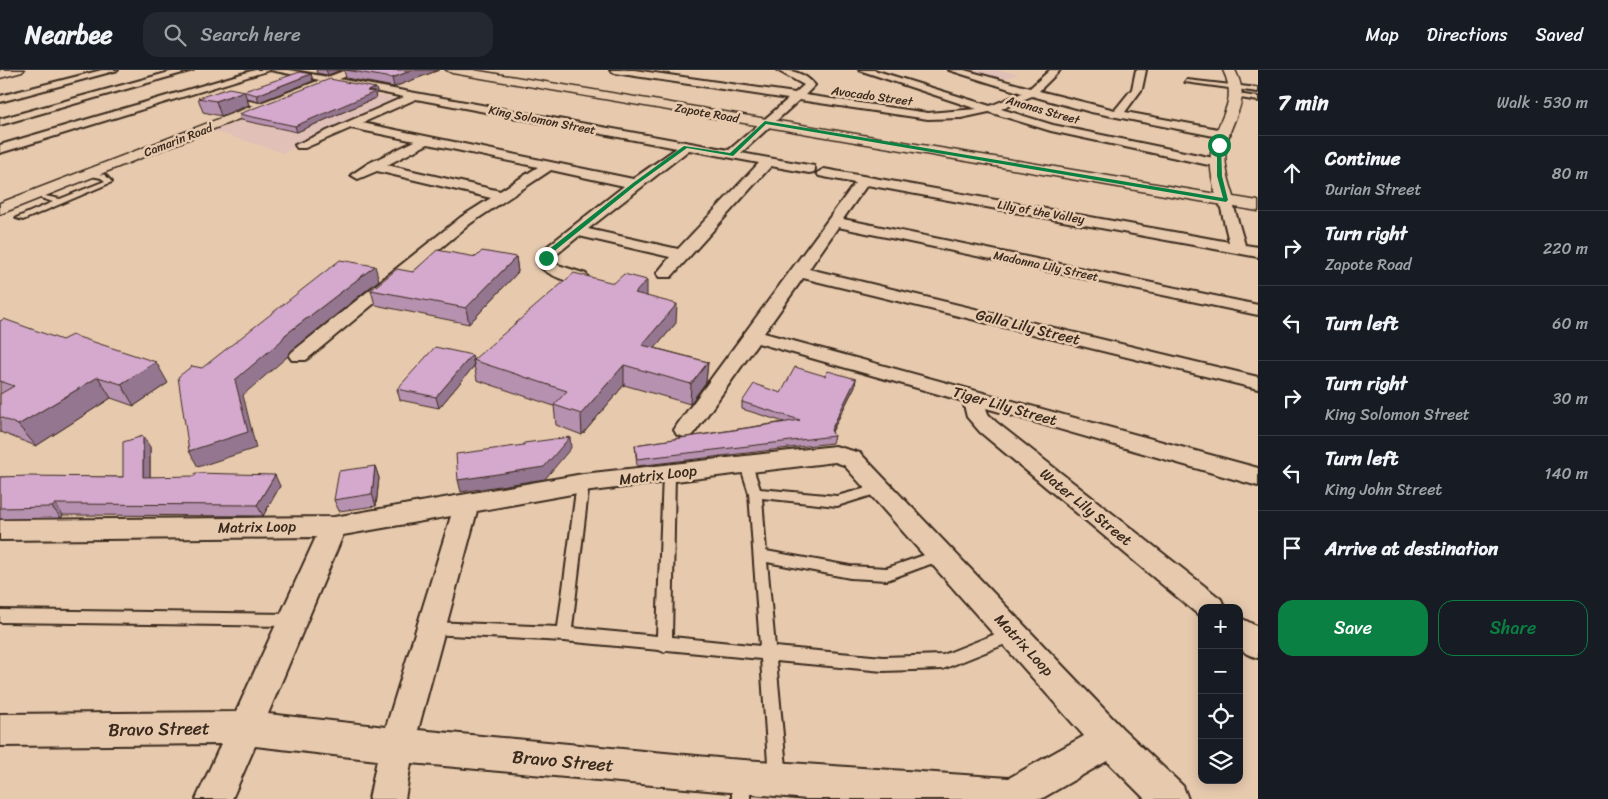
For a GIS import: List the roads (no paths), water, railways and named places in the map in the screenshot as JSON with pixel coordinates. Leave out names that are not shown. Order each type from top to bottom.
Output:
[{"type":"main road","points":[[0,74],[18,70]]},
{"type":"main road","name":"Camarin Road","points":[[0,210],[356,70]]},
{"type":"main road","name":"Zapote Road","points":[[455,70],[1258,206]]},
{"type":"main road","points":[[1226,200],[1218,163],[1219,145],[1237,92],[1229,70]]},
{"type":"street","points":[[0,99],[113,70]]},
{"type":"street","points":[[0,122],[188,70]]},
{"type":"street","points":[[0,149],[265,70]]},
{"type":"street","name":"King Solomon Street","points":[[274,70],[809,169]]},
{"type":"street","name":"Avocado Street","points":[[615,70],[928,116],[968,115],[989,109],[1032,93],[1049,79],[1055,70]]},
{"type":"street","points":[[731,155],[810,85],[782,70]]},
{"type":"street","name":"Anonas Street","points":[[864,70],[1087,137],[1218,163]]},
{"type":"street","points":[[954,70],[1032,93],[1118,114],[1224,134]]},
{"type":"street","points":[[1118,114],[1134,94],[1142,77],[1142,70]]},
{"type":"street","points":[[301,145],[415,96]]},
{"type":"street","points":[[350,124],[429,139],[635,184]]},
{"type":"street","points":[[358,175],[429,139]]},
{"type":"street","points":[[580,278],[552,269],[545,264],[550,252],[635,184],[686,147]]},
{"type":"street","points":[[665,273],[768,161]]},
{"type":"street","points":[[374,166],[502,196]]},
{"type":"street","points":[[299,356],[466,220],[550,166]]},
{"type":"street","name":"Lily of the Valley","points":[[824,173],[1258,252]]},
{"type":"street","points":[[685,430],[864,180]]},
{"type":"street","points":[[1226,200],[1238,248]]},
{"type":"street","name":"Madonna Lily Street","points":[[834,222],[1258,310]]},
{"type":"street","points":[[577,231],[681,255]]},
{"type":"street","name":"Galla Lily Street","points":[[799,272],[1258,383]]},
{"type":"street","name":"Tiger Lily Street","points":[[752,335],[1258,477]]},
{"type":"street","name":"Water Lily Street","points":[[973,398],[978,417],[988,427],[1207,604]]},
{"type":"street","name":"Matrix Loop","points":[[0,530],[334,526],[583,484],[835,454],[844,455],[852,459],[1110,740],[1170,799]]},
{"type":"street","points":[[387,799],[397,745],[467,503]]},
{"type":"street","points":[[214,799],[243,728],[334,526]]},
{"type":"street","points":[[1243,633],[1258,645]]},
{"type":"street","name":"Bravo Street","points":[[0,730],[243,728],[397,745],[741,788],[778,780],[1012,798],[1110,740]]},
{"type":"lane","points":[[1187,82],[1237,92],[1258,99]]},
{"type":"lane","points":[[1237,92],[1258,90]]},
{"type":"lane","points":[[249,94],[232,100],[264,106]]},
{"type":"lane","points":[[20,218],[109,182],[103,176],[89,174]]},
{"type":"lane","points":[[37,195],[60,202]]},
{"type":"lane","points":[[746,465],[755,493],[778,780]]},
{"type":"lane","points":[[664,645],[669,474]]},
{"type":"lane","points":[[564,634],[583,484]]},
{"type":"lane","points":[[755,493],[837,501],[878,489]]},
{"type":"lane","points":[[760,555],[850,572],[887,574],[939,555]]},
{"type":"lane","points":[[0,616],[291,620]]},
{"type":"lane","points":[[430,628],[564,634],[768,655],[883,664],[943,662],[1014,634]]}]
